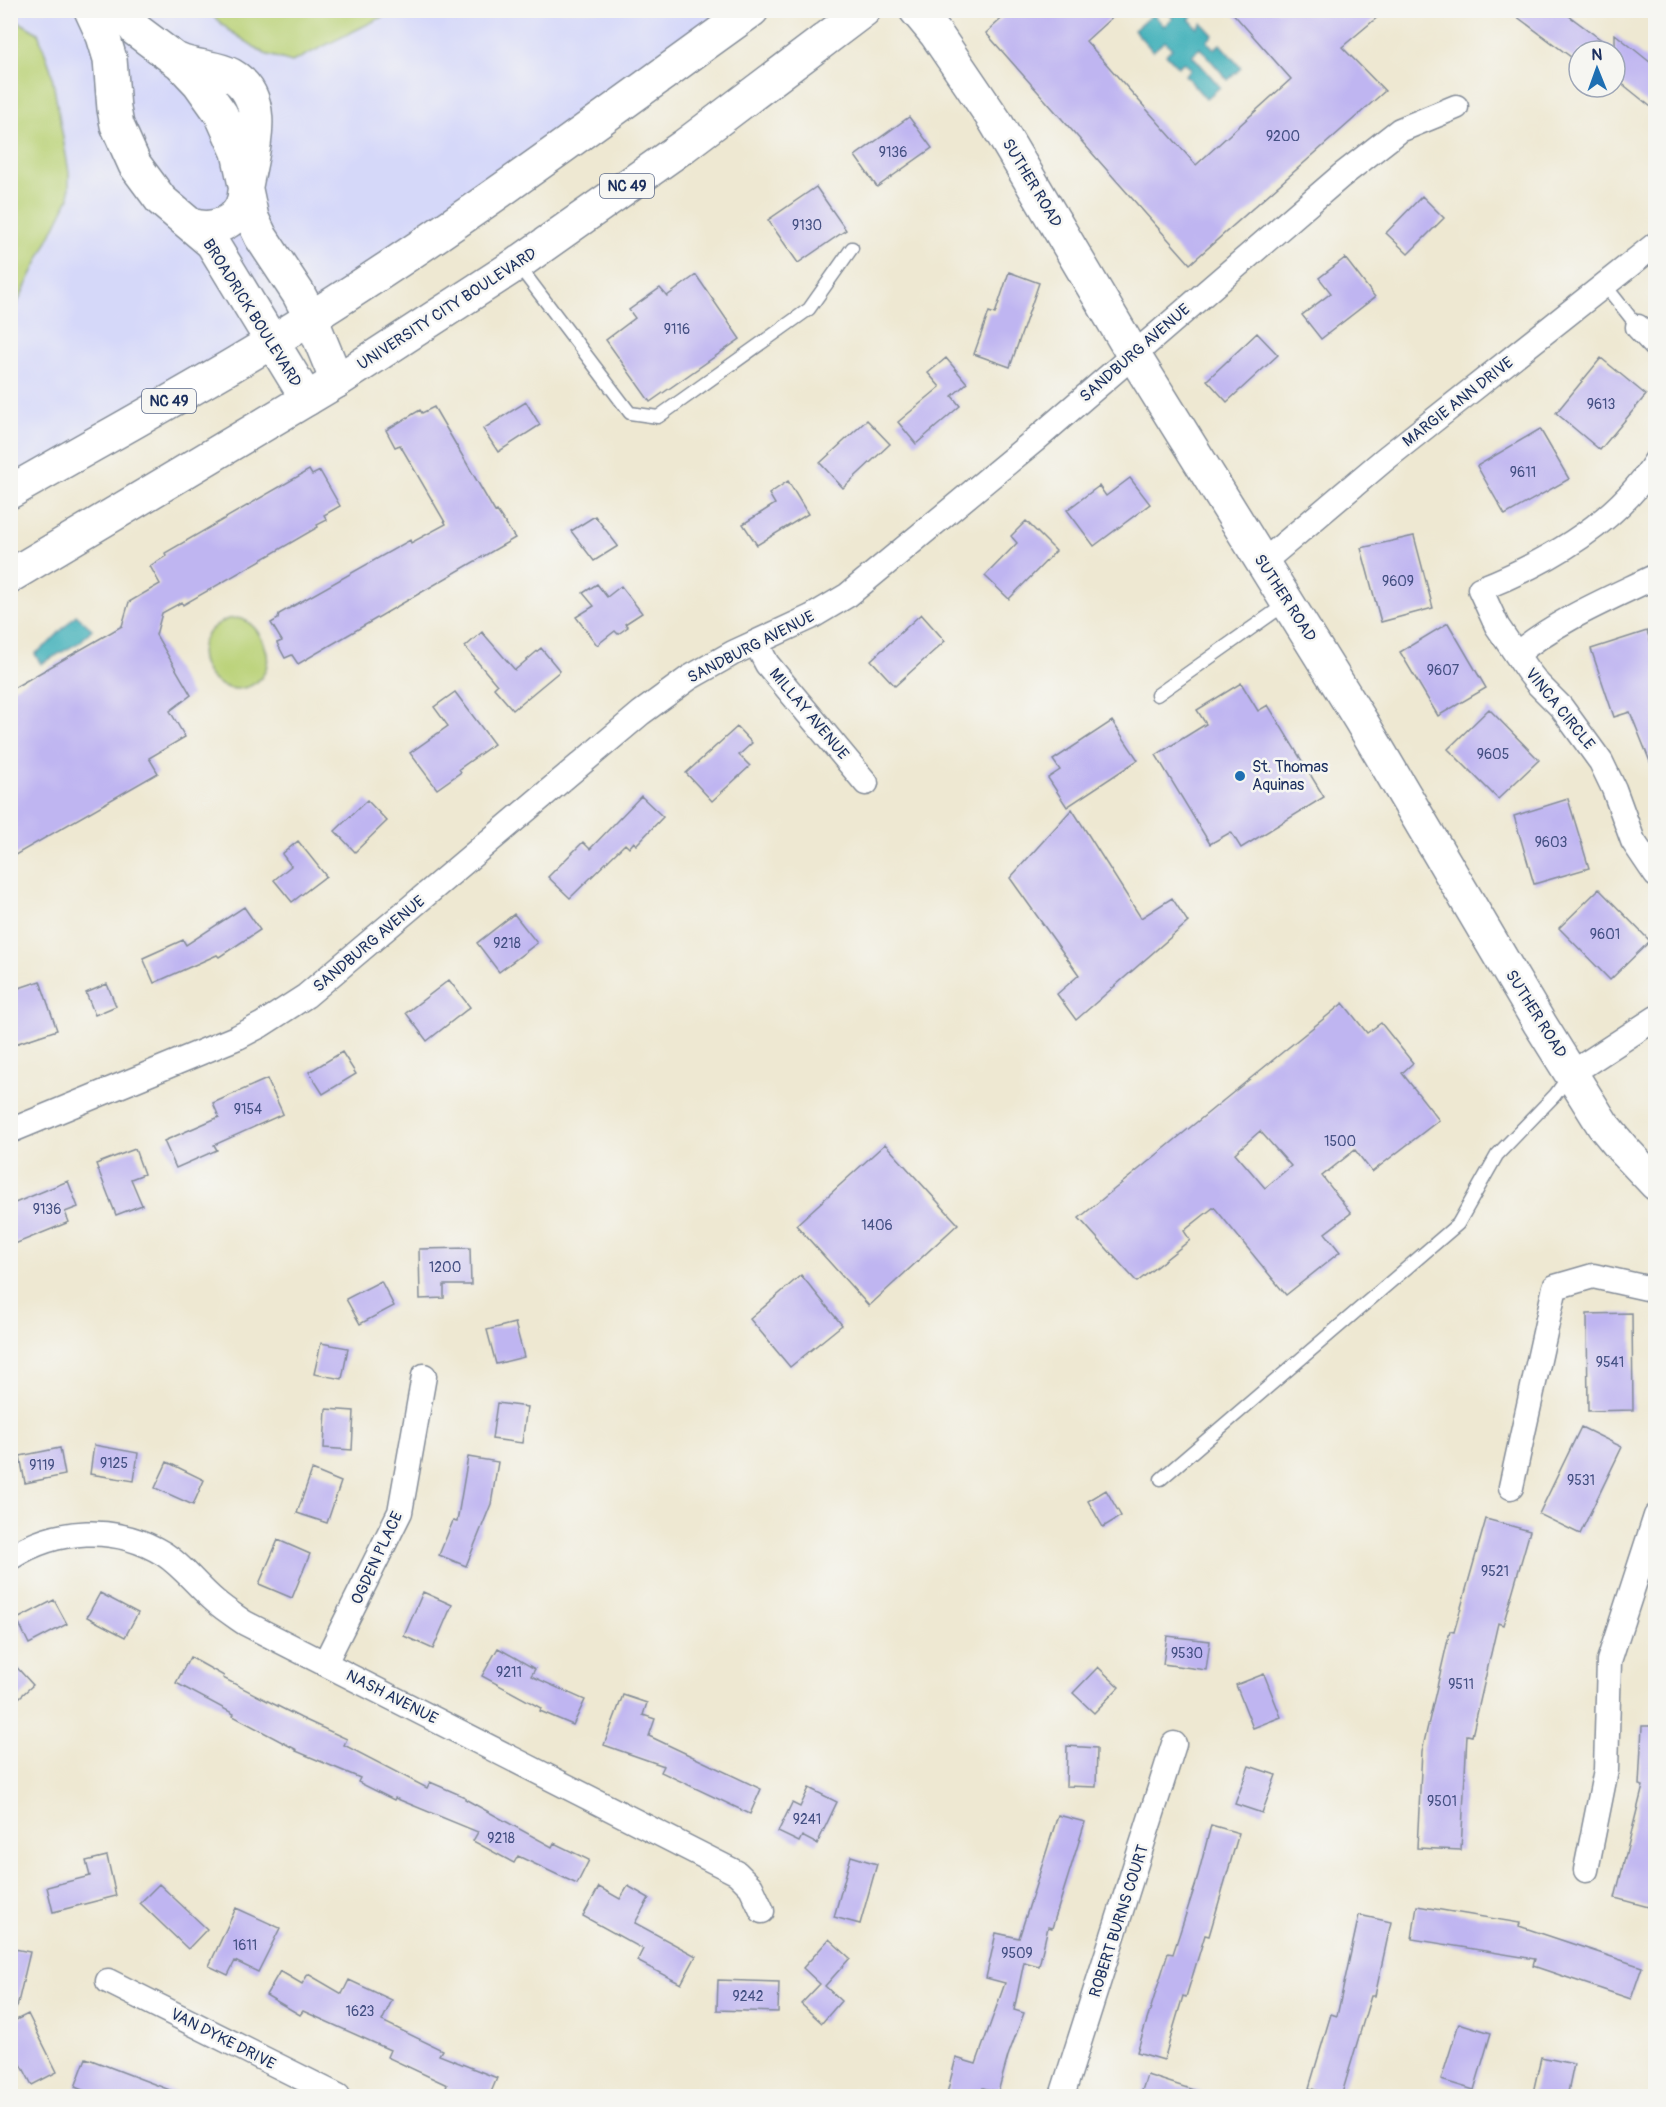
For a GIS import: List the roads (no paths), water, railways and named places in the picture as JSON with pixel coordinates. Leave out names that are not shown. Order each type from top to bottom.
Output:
[{"type":"street","name":"BROADRICK BOULEVARD","points":[[91,10],[110,59],[115,117],[130,156],[140,174],[161,200],[212,243],[306,399]]},
{"type":"street","points":[[122,10],[136,30],[199,82],[221,114],[238,152],[250,212],[261,237],[298,292],[338,381]]},
{"type":"street","name":"NC 49","points":[[10,492],[311,318],[444,230],[752,10]]},
{"type":"street","name":"UNIVERSITY CITY BOULEVARD","points":[[10,576],[338,381],[518,264],[684,146],[864,10]]},
{"type":"street","name":"SUTHER ROAD","points":[[916,10],[936,34],[995,121],[1133,354],[1349,701],[1405,808],[1603,1125],[1656,1184]]},
{"type":"street","name":"SANDBURG AVENUE","points":[[10,1131],[238,1038],[306,996],[641,713],[689,678],[733,653],[811,617],[848,595],[1035,440],[1341,176],[1400,130],[1456,107]]},
{"type":"street","points":[[191,225],[210,227],[225,224],[242,206],[245,190]]},
{"type":"street","name":"MARGIE ANN DRIVE","points":[[1262,563],[1385,459],[1656,244]]},
{"type":"street","points":[[1638,327],[1656,346]]},
{"type":"street","points":[[1517,654],[1497,626],[1480,589],[1531,567],[1601,522],[1618,506],[1656,461]]},
{"type":"street","name":"VINCA CIRCLE","points":[[1656,576],[1534,639],[1517,654],[1538,684],[1561,707],[1601,762],[1614,789],[1633,841],[1656,875]]},
{"type":"street","name":"MILLAY AVENUE","points":[[756,643],[767,664],[866,783]]},
{"type":"street","points":[[1572,1073],[1656,1018]]},
{"type":"street","points":[[1511,1487],[1555,1287],[1593,1276],[1656,1290]]},
{"type":"street","name":"OGDEN PLACE","points":[[325,1663],[400,1512],[424,1376]]},
{"type":"street","points":[[1586,1870],[1606,1770],[1609,1661],[1656,1516]]},
{"type":"street","name":"NASH AVENUE","points":[[10,1558],[25,1548],[52,1538],[81,1533],[95,1533],[138,1541],[164,1554],[187,1572],[214,1601],[245,1623],[737,1873],[751,1887],[762,1911]]},
{"type":"street","name":"ROBERT BURNS COURT","points":[[1062,2097],[1174,1744]]},
{"type":"street","name":"VAN DYKE DRIVE","points":[[108,1981],[338,2097]]},
{"type":"lane","points":[[518,264],[630,413],[658,417],[809,309],[852,248]]},
{"type":"lane","points":[[1604,284],[1638,327]]},
{"type":"lane","points":[[1157,695],[1287,602]]},
{"type":"lane","points":[[1161,1479],[1458,1224],[1497,1155],[1555,1095],[1572,1073]]},
{"type":"water","points":[[1167,11],[1192,11],[1194,14],[1189,19],[1197,28],[1202,23],[1213,35],[1207,41],[1214,49],[1220,44],[1241,68],[1228,80],[1200,48],[1192,55],[1220,87],[1206,99],[1185,75],[1191,69],[1184,62],[1178,67],[1166,54],[1172,49],[1165,41],[1153,51],[1134,30],[1153,14],[1164,26],[1173,18]]},
{"type":"water","points":[[76,615],[92,629],[80,642],[41,664],[35,654]]},
{"type":"place","name":"St. Thomas Aquinas","points":[[1240,776]]}]
